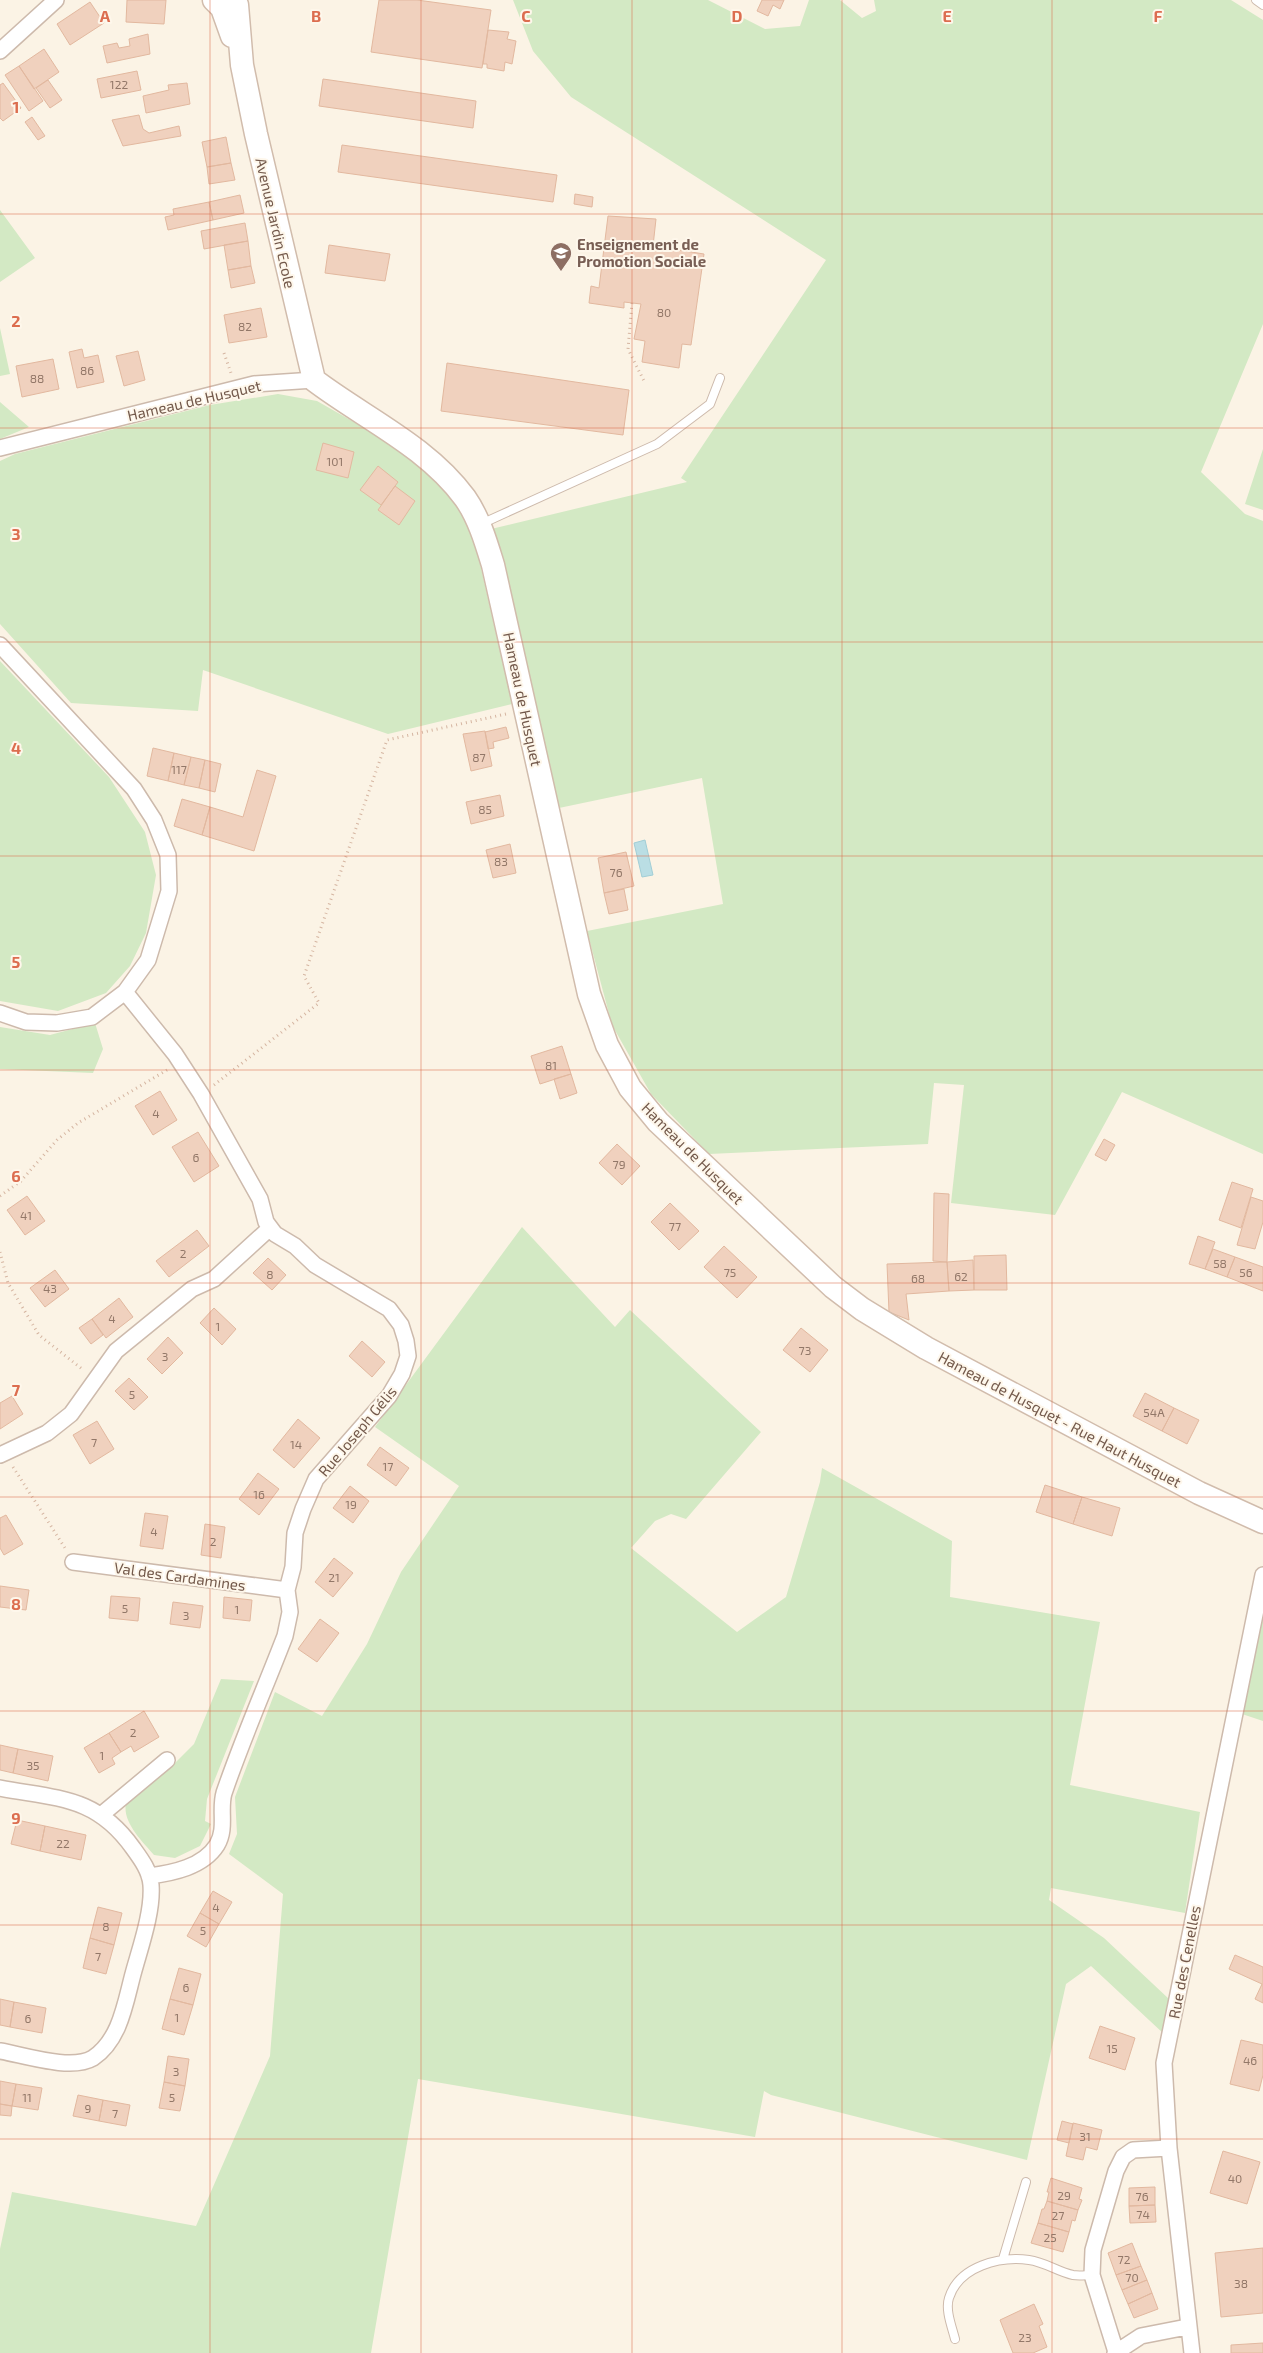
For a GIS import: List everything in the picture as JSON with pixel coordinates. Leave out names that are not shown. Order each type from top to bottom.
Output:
[{"type":"street","points":[[0,51],[56,0]]},
{"type":"street","name":"Avenue Jardin Ecole","points":[[229,3],[260,152],[314,380]]},
{"type":"street","name":"Hameau de Husquet","points":[[0,448],[254,384],[314,380],[429,460],[448,478],[466,500],[480,525],[493,565],[524,711],[589,994],[607,1045],[630,1088],[658,1122],[833,1286],[862,1309]]},
{"type":"street","points":[[0,645],[134,789],[154,820],[168,855],[169,891],[148,960],[125,992],[92,1017],[66,1021],[26,1022],[0,1013]]},
{"type":"street","points":[[2,1454],[47,1434],[71,1414],[95,1379],[122,1345],[192,1289],[214,1279],[270,1228],[266,1222],[260,1200],[202,1094],[180,1062],[125,992]]},
{"type":"street","name":"Rue Joseph Gélis","points":[[149,1876],[172,1873],[189,1867],[206,1856],[216,1845],[223,1830],[223,1795],[285,1636],[290,1612],[287,1590],[293,1567],[295,1533],[316,1480],[389,1396],[402,1374],[408,1356],[401,1324],[389,1309],[316,1265],[295,1246],[274,1234],[270,1228]]},
{"type":"street","name":"Hameau de Husquet - Rue Haut Husquet","points":[[862,1309],[926,1348],[1199,1493],[1263,1522]]},
{"type":"street","name":"Val des Cardamines","points":[[73,1562],[287,1590]]},
{"type":"street","name":"Rue des Cenelles","points":[[1192,2353],[1187,2327],[1169,2148],[1164,2063],[1263,1575]]},
{"type":"street","points":[[101,1815],[167,1760]]},
{"type":"street","points":[[0,1788],[66,1800],[90,1807],[110,1820],[124,1835],[143,1862],[149,1876],[150,1904],[119,2026],[112,2039],[92,2058],[73,2064],[0,2050]]},
{"type":"street","points":[[1169,2148],[1133,2150],[1123,2157],[1116,2172],[1093,2250],[1092,2275],[1115,2352],[1141,2336],[1187,2327]]},
{"type":"lane","points":[[1256,0],[1263,4]]},
{"type":"lane","points":[[480,525],[657,444],[710,404],[720,378]]},
{"type":"lane","points":[[1003,2259],[1026,2182]]},
{"type":"lane","points":[[955,2339],[948,2299],[956,2286],[979,2266],[1003,2259],[1031,2260],[1073,2275],[1092,2275]]},
{"type":"path","points":[[632,303],[628,350],[645,383]]},
{"type":"path","points":[[224,353],[236,388]]},
{"type":"path","points":[[202,1094],[319,1003],[304,976],[387,740],[524,711]]},
{"type":"path","points":[[0,1196],[21,1181],[57,1140],[78,1123],[180,1062]]},
{"type":"path","points":[[0,1252],[8,1283],[39,1335],[95,1379]]},
{"type":"path","points":[[2,1454],[73,1562]]},
{"type":"green space","points":[[513,0],[708,0],[765,29],[800,26],[809,0],[840,0],[862,18],[876,11],[874,0],[1231,0],[1263,20],[1263,324],[1201,472],[1245,514],[1263,521],[1263,1154],[1122,1092],[1055,1215],[951,1203],[964,1085],[934,1083],[928,1144],[709,1154],[651,1094],[612,1025],[587,931],[723,904],[702,778],[559,808],[491,529],[687,482],[681,478],[826,260],[571,97],[533,51]]},
{"type":"green space","points":[[0,210],[35,258],[0,282]]},
{"type":"green space","points":[[0,328],[10,374],[0,376]]},
{"type":"green space","points":[[278,394],[317,401],[375,434],[442,483],[473,533],[512,704],[388,734],[203,670],[198,711],[71,703],[0,624],[0,461],[15,454],[210,405]]},
{"type":"green space","points":[[0,402],[29,427],[0,439]]},
{"type":"green space","points":[[1263,449],[1263,510],[1245,504]]},
{"type":"green space","points":[[0,661],[109,777],[145,832],[156,875],[146,933],[130,966],[106,993],[58,1011],[0,1001]]},
{"type":"green space","points":[[95,1023],[103,1049],[93,1073],[0,1069],[0,1027],[50,1035]]},
{"type":"green space","points":[[522,1227],[615,1327],[630,1310],[761,1432],[686,1519],[671,1514],[655,1521],[631,1548],[737,1632],[786,1597],[820,1482],[822,1468],[952,1541],[950,1597],[1100,1622],[1070,1785],[1200,1812],[1185,1913],[1051,1888],[1049,1900],[1104,1938],[1169,1999],[1164,2034],[1091,1966],[1066,1984],[1027,2160],[771,2095],[764,2091],[755,2137],[418,2079],[371,2353],[0,2353],[0,2249],[12,2192],[196,2226],[270,2056],[283,1894],[229,1854],[237,1834],[235,1797],[275,1692],[322,1716],[367,1644],[401,1572],[459,1486],[375,1427]]},
{"type":"green space","points":[[1263,1602],[1263,1721],[1236,1712]]},
{"type":"green space","points":[[221,1679],[254,1681],[207,1799],[205,1821],[211,1824],[200,1846],[175,1858],[154,1855],[130,1824],[127,1817],[126,1803],[175,1763],[194,1744]]},
{"type":"water","points":[[645,840],[653,875],[642,877],[634,843]]},
{"type":"building","points":[[127,0],[166,0],[164,24],[126,22]]},
{"type":"building","points":[[379,0],[417,0],[491,10],[482,68],[371,52]]},
{"type":"building","points":[[762,0],[784,0],[780,9],[773,5],[768,16],[757,11]]},
{"type":"building","points":[[90,2],[104,23],[70,45],[57,24]]},
{"type":"building","points":[[488,30],[509,32],[507,39],[516,41],[512,64],[505,62],[504,71],[487,68],[487,64],[483,64]]},
{"type":"building","points":[[148,34],[150,54],[107,63],[103,46],[117,43],[119,48],[130,46],[129,39]]},
{"type":"building","points":[[44,49],[59,72],[34,89],[19,66]]},
{"type":"building","points":[[19,66],[43,101],[29,111],[5,75]]},
{"type":"building","points":[[137,71],[141,90],[101,98],[97,79]]},
{"type":"building","points":[[323,79],[476,101],[473,128],[319,106]]},
{"type":"building","points":[[48,80],[62,100],[50,108],[36,88]]},
{"type":"building","points":[[3,83],[21,108],[3,121],[0,118],[0,85]]},
{"type":"building","points":[[187,83],[190,104],[146,113],[143,96],[169,90],[168,85]]},
{"type":"building","points":[[139,115],[143,129],[149,133],[179,126],[181,136],[123,146],[112,120]]},
{"type":"building","points":[[32,117],[45,136],[38,140],[25,122]]},
{"type":"building","points":[[226,137],[231,163],[207,167],[202,142]]},
{"type":"building","points":[[342,145],[557,175],[553,202],[338,172]]},
{"type":"building","points":[[231,163],[235,180],[209,184],[207,167]]},
{"type":"building","points":[[575,194],[593,197],[592,207],[574,204]]},
{"type":"building","points":[[240,195],[244,213],[213,220],[209,202]]},
{"type":"building","points":[[209,202],[213,220],[168,230],[165,217],[174,215],[173,209]]},
{"type":"building","points":[[608,216],[656,219],[653,246],[704,254],[691,345],[682,344],[679,368],[642,362],[645,341],[634,339],[641,304],[624,302],[624,308],[589,303],[591,286],[599,288]]},
{"type":"building","points":[[245,223],[248,241],[204,249],[201,231]]},
{"type":"building","points":[[248,241],[251,266],[228,270],[224,245]]},
{"type":"building","points":[[329,245],[390,254],[385,281],[325,273]]},
{"type":"building","points":[[251,266],[255,283],[231,288],[228,270]]},
{"type":"building","points":[[261,308],[267,337],[229,343],[224,315]]},
{"type":"building","points":[[82,349],[84,358],[98,355],[104,382],[77,388],[69,352]]},
{"type":"building","points":[[138,351],[145,380],[124,386],[116,356]]},
{"type":"building","points":[[53,359],[59,389],[22,397],[16,366]]},
{"type":"building","points":[[447,363],[629,390],[623,435],[441,411]]},
{"type":"building","points":[[323,443],[354,452],[348,478],[316,470]]},
{"type":"building","points":[[378,466],[398,482],[381,505],[360,490]]},
{"type":"building","points":[[395,486],[415,501],[399,525],[378,510]]},
{"type":"building","points":[[506,727],[509,738],[493,742],[494,748],[488,749],[485,732]]},
{"type":"building","points":[[485,731],[492,766],[471,771],[463,734]]},
{"type":"building","points":[[153,748],[174,753],[168,781],[147,776]]},
{"type":"building","points":[[174,753],[191,757],[184,785],[168,781]]},
{"type":"building","points":[[191,757],[205,760],[199,788],[184,785]]},
{"type":"building","points":[[205,760],[221,764],[215,792],[199,788]]},
{"type":"building","points":[[257,770],[276,776],[254,851],[202,835],[210,807],[243,817]]},
{"type":"building","points":[[500,795],[504,816],[471,824],[466,802]]},
{"type":"building","points":[[182,799],[210,807],[202,835],[174,826]]},
{"type":"building","points":[[510,844],[516,873],[493,878],[486,850]]},
{"type":"building","points":[[626,852],[634,886],[604,893],[598,858]]},
{"type":"building","points":[[624,889],[628,910],[609,914],[604,893]]},
{"type":"building","points":[[562,1046],[571,1074],[540,1084],[531,1056]]},
{"type":"building","points":[[571,1074],[577,1093],[560,1099],[554,1079]]},
{"type":"building","points":[[160,1091],[177,1120],[153,1135],[135,1106]]},
{"type":"building","points":[[198,1132],[219,1166],[194,1182],[172,1147]]},
{"type":"building","points":[[1104,1139],[1115,1145],[1106,1161],[1095,1155]]},
{"type":"building","points":[[617,1144],[640,1166],[622,1185],[599,1163]]},
{"type":"building","points":[[1232,1182],[1253,1189],[1241,1228],[1219,1220]]},
{"type":"building","points":[[934,1193],[949,1194],[947,1262],[933,1261]]},
{"type":"building","points":[[27,1196],[45,1221],[25,1235],[7,1210]]},
{"type":"building","points":[[1251,1197],[1263,1201],[1263,1222],[1255,1249],[1237,1245]]},
{"type":"building","points":[[670,1203],[699,1231],[679,1250],[651,1222]]},
{"type":"building","points":[[197,1230],[209,1246],[169,1277],[156,1261]]},
{"type":"building","points":[[1198,1236],[1215,1242],[1205,1269],[1189,1264]]},
{"type":"building","points":[[724,1246],[757,1277],[737,1298],[704,1267]]},
{"type":"building","points":[[1213,1249],[1235,1257],[1227,1277],[1205,1269]]},
{"type":"building","points":[[1006,1255],[1007,1290],[974,1290],[974,1256]]},
{"type":"building","points":[[1235,1257],[1263,1267],[1263,1291],[1227,1277]]},
{"type":"building","points":[[268,1258],[286,1275],[272,1290],[253,1273]]},
{"type":"building","points":[[973,1260],[974,1290],[949,1291],[947,1262]]},
{"type":"building","points":[[947,1262],[949,1291],[906,1294],[909,1320],[889,1312],[887,1264]]},
{"type":"building","points":[[55,1270],[69,1289],[45,1307],[30,1288]]},
{"type":"building","points":[[119,1298],[133,1317],[106,1338],[92,1319]]},
{"type":"building","points":[[214,1308],[236,1329],[222,1345],[200,1323]]},
{"type":"building","points":[[92,1319],[103,1335],[91,1344],[79,1328]]},
{"type":"building","points":[[801,1328],[828,1350],[810,1372],[783,1350]]},
{"type":"building","points":[[168,1337],[183,1353],[162,1374],[147,1359]]},
{"type":"building","points":[[362,1341],[385,1362],[372,1377],[349,1356]]},
{"type":"building","points":[[129,1378],[148,1397],[134,1410],[115,1391]]},
{"type":"building","points":[[1145,1393],[1174,1408],[1162,1431],[1133,1416]]},
{"type":"building","points":[[12,1396],[23,1414],[0,1429],[0,1403]]},
{"type":"building","points":[[1174,1408],[1199,1420],[1187,1444],[1162,1431]]},
{"type":"building","points":[[298,1419],[320,1438],[294,1468],[273,1450]]},
{"type":"building","points":[[97,1421],[114,1449],[90,1464],[73,1435]]},
{"type":"building","points":[[380,1447],[409,1468],[396,1486],[367,1465]]},
{"type":"building","points":[[258,1473],[279,1489],[259,1515],[239,1499]]},
{"type":"building","points":[[1045,1485],[1082,1497],[1073,1524],[1036,1512]]},
{"type":"building","points":[[350,1486],[369,1501],[353,1523],[333,1508]]},
{"type":"building","points":[[1082,1497],[1120,1508],[1112,1536],[1073,1524]]},
{"type":"building","points":[[145,1513],[168,1516],[163,1549],[140,1546]]},
{"type":"building","points":[[6,1515],[23,1544],[4,1555],[0,1548],[0,1518]]},
{"type":"building","points":[[205,1524],[225,1527],[221,1558],[201,1555]]},
{"type":"building","points":[[334,1558],[353,1573],[333,1597],[315,1582]]},
{"type":"building","points":[[0,1586],[29,1590],[26,1610],[0,1607]]},
{"type":"building","points":[[111,1596],[140,1598],[138,1621],[109,1618]]},
{"type":"building","points":[[224,1597],[252,1600],[250,1621],[223,1618]]},
{"type":"building","points":[[173,1602],[203,1606],[200,1628],[170,1624]]},
{"type":"building","points":[[320,1619],[339,1633],[317,1662],[298,1649]]},
{"type":"building","points":[[144,1711],[159,1737],[134,1752],[131,1746],[121,1752],[109,1733]]},
{"type":"building","points":[[109,1733],[121,1752],[112,1758],[115,1764],[99,1773],[84,1748]]},
{"type":"building","points":[[0,1745],[18,1749],[13,1773],[0,1770]]},
{"type":"building","points":[[18,1749],[53,1756],[48,1781],[13,1773]]},
{"type":"building","points":[[17,1820],[45,1826],[40,1851],[11,1844]]},
{"type":"building","points":[[45,1826],[86,1835],[81,1860],[40,1851]]},
{"type":"building","points":[[213,1891],[232,1902],[219,1924],[200,1913]]},
{"type":"building","points":[[98,1907],[122,1913],[114,1945],[90,1938]]},
{"type":"building","points":[[200,1913],[219,1924],[206,1947],[187,1936]]},
{"type":"building","points":[[90,1938],[114,1945],[106,1974],[83,1968]]},
{"type":"building","points":[[1235,1955],[1263,1967],[1263,2003],[1255,1999],[1262,1984],[1229,1969]]},
{"type":"building","points":[[179,1968],[201,1974],[193,2005],[170,1999]]},
{"type":"building","points":[[0,1999],[14,2002],[10,2027],[0,2025]]},
{"type":"building","points":[[170,1999],[193,2005],[184,2035],[162,2029]]},
{"type":"building","points":[[14,2002],[46,2008],[42,2033],[10,2027]]},
{"type":"building","points":[[1100,2026],[1135,2038],[1125,2070],[1089,2058]]},
{"type":"building","points":[[1241,2040],[1263,2045],[1263,2075],[1259,2091],[1230,2084]]},
{"type":"building","points":[[168,2056],[189,2059],[185,2086],[164,2082]]},
{"type":"building","points":[[0,2081],[16,2084],[12,2106],[0,2104]]},
{"type":"building","points":[[164,2082],[185,2086],[180,2111],[159,2108]]},
{"type":"building","points":[[16,2084],[42,2088],[38,2110],[12,2106]]},
{"type":"building","points":[[78,2095],[103,2100],[99,2121],[73,2116]]},
{"type":"building","points":[[103,2100],[130,2105],[126,2126],[99,2121]]},
{"type":"building","points":[[0,2104],[12,2106],[11,2116],[0,2115]]},
{"type":"building","points":[[1062,2121],[1073,2124],[1069,2143],[1057,2140]]},
{"type":"building","points":[[1073,2123],[1102,2130],[1097,2150],[1086,2147],[1083,2160],[1066,2156]]},
{"type":"building","points":[[1223,2151],[1260,2162],[1247,2204],[1210,2193]]},
{"type":"building","points":[[1051,2178],[1082,2188],[1079,2199],[1082,2200],[1078,2210],[1047,2201],[1049,2192],[1047,2192]]},
{"type":"building","points":[[1155,2187],[1155,2205],[1129,2206],[1129,2188]]},
{"type":"building","points":[[1047,2201],[1078,2210],[1075,2221],[1072,2220],[1069,2232],[1038,2223],[1042,2209],[1044,2209]]},
{"type":"building","points":[[1155,2205],[1156,2222],[1130,2223],[1129,2206]]},
{"type":"building","points":[[1038,2223],[1069,2232],[1063,2252],[1031,2243]]},
{"type":"building","points":[[1132,2243],[1141,2266],[1116,2275],[1108,2253]]},
{"type":"building","points":[[1263,2248],[1263,2313],[1221,2317],[1215,2253]]},
{"type":"building","points":[[1141,2266],[1147,2280],[1122,2290],[1116,2275]]},
{"type":"building","points":[[1147,2280],[1152,2293],[1128,2304],[1122,2290]]},
{"type":"building","points":[[1152,2293],[1158,2309],[1134,2318],[1128,2304]]},
{"type":"building","points":[[1034,2304],[1043,2324],[1039,2326],[1047,2347],[1033,2353],[1013,2353],[1000,2320]]},
{"type":"building","points":[[1263,2343],[1263,2353],[1231,2353],[1231,2345]]},
{"type":"place","name":"Enseignement de Promotion Sociale","points":[[561,272]]}]
